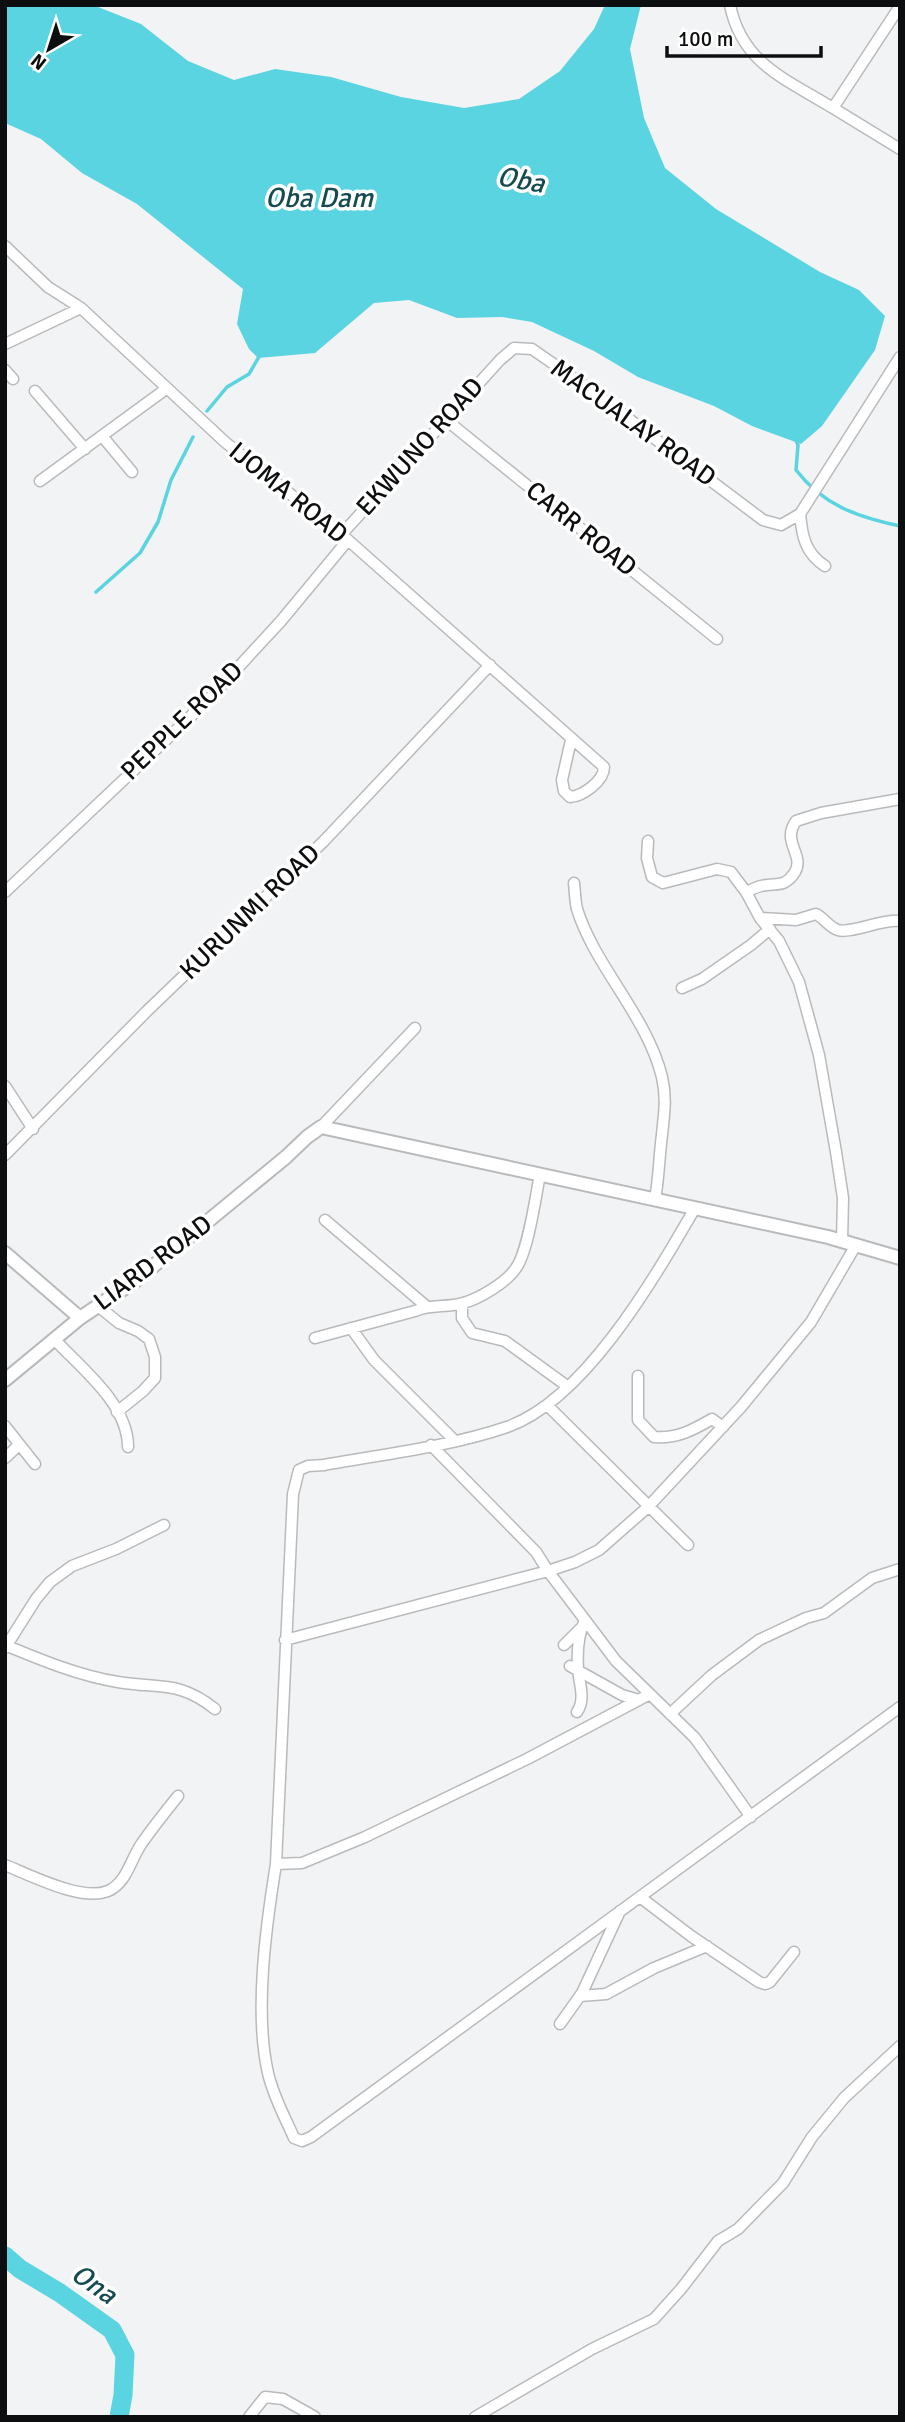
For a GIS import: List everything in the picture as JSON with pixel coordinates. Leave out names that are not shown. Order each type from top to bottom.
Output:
[{"type":"street","points":[[730,5],[733,22],[744,44],[762,64],[900,149]]},
{"type":"street","points":[[833,108],[900,6]]},
{"type":"street","name":"IJOMA ROAD","points":[[5,246],[48,287],[81,308],[225,442],[344,538],[604,767],[604,773],[577,796],[570,797],[564,792],[562,780],[571,740]]},
{"type":"street","points":[[5,344],[81,308]]},
{"type":"street","name":"MACUALAY ROAD","points":[[500,360],[514,348],[532,349],[763,520],[781,524],[800,514]]},
{"type":"street","points":[[825,566],[808,551],[802,536],[800,514],[900,357]]},
{"type":"street","name":"EKWUNO ROAD","points":[[344,538],[500,360]]},
{"type":"street","points":[[5,370],[13,379]]},
{"type":"street","points":[[40,481],[166,389]]},
{"type":"street","points":[[35,391],[85,449]]},
{"type":"street","name":"CARR ROAD","points":[[446,419],[717,639]]},
{"type":"street","points":[[102,436],[132,472]]},
{"type":"street","name":"PEPPLE ROAD","points":[[5,892],[209,699],[281,621],[344,538]]},
{"type":"street","name":"KURUNMI ROAD","points":[[5,1156],[148,1011],[323,842],[490,665]]},
{"type":"street","points":[[746,892],[763,885],[785,883],[791,877],[797,868],[797,858],[790,836],[796,821],[821,813],[884,804],[900,799]]},
{"type":"street","points":[[648,841],[649,869],[652,877],[658,881],[670,881],[718,869],[731,872],[760,918],[779,941],[799,982],[820,1055],[843,1198],[842,1241]]},
{"type":"street","points":[[574,883],[576,908],[586,930],[646,1035],[662,1076],[666,1111],[656,1199]]},
{"type":"street","points":[[760,918],[796,920],[816,914],[837,930],[843,931],[900,921]]},
{"type":"street","points":[[682,988],[702,979],[769,929]]},
{"type":"street","points":[[321,1127],[415,1028]]},
{"type":"street","points":[[5,1086],[33,1129]]},
{"type":"street","points":[[321,1127],[842,1241],[900,1258]]},
{"type":"street","name":"LIARD ROAD","points":[[5,1380],[80,1318],[135,1281],[321,1127]]},
{"type":"street","points":[[315,1338],[426,1306],[462,1304],[490,1291],[517,1268],[528,1232],[540,1174]]},
{"type":"street","points":[[695,1209],[642,1297],[591,1361],[547,1405],[509,1426],[431,1445],[299,1469],[293,1494],[276,1864],[266,1926],[263,1995],[264,2048],[268,2074],[294,2138],[302,2141],[311,2137],[900,1707]]},
{"type":"street","points":[[325,1220],[426,1306]]},
{"type":"street","points":[[285,1640],[548,1571],[599,1550],[648,1507],[723,1427],[811,1322],[856,1245]]},
{"type":"street","points":[[5,1252],[80,1318]]},
{"type":"street","points":[[462,1304],[462,1318],[472,1333],[505,1341],[568,1386]]},
{"type":"street","points":[[98,1306],[119,1324],[138,1331],[149,1339],[155,1357],[155,1378],[117,1412]]},
{"type":"street","points":[[351,1328],[374,1360],[454,1440]]},
{"type":"street","points":[[55,1339],[107,1396],[126,1426],[128,1447]]},
{"type":"street","points":[[638,1376],[638,1420],[654,1437],[671,1438],[690,1432],[712,1419],[723,1427]]},
{"type":"street","points":[[547,1405],[688,1545]]},
{"type":"street","points":[[5,1426],[35,1464]]},
{"type":"street","points":[[5,1458],[19,1445]]},
{"type":"street","points":[[431,1445],[536,1552],[583,1624],[616,1661],[695,1738],[751,1817]]},
{"type":"street","points":[[164,1525],[116,1549],[72,1566],[50,1582],[6,1646],[46,1662],[118,1682],[160,1684],[184,1690],[215,1709]]},
{"type":"street","points":[[670,1714],[712,1675],[759,1640],[806,1618],[824,1613],[872,1578],[900,1569]]},
{"type":"street","points":[[564,1645],[583,1624]]},
{"type":"street","points":[[577,1712],[582,1696],[574,1668],[583,1624]]},
{"type":"street","points":[[574,1668],[622,1695],[639,1700]]},
{"type":"street","points":[[276,1864],[302,1863],[365,1837],[527,1759],[650,1694]]},
{"type":"street","points":[[5,1865],[61,1887],[90,1894],[109,1891],[126,1874],[140,1845],[178,1796]]},
{"type":"street","points":[[640,1897],[765,1984],[770,1982],[794,1952]]},
{"type":"street","points":[[560,2024],[580,1996],[620,1911]]},
{"type":"street","points":[[580,1996],[606,1994],[654,1968],[707,1946]]},
{"type":"street","points":[[475,2417],[592,2349],[654,2319],[718,2241],[738,2230],[783,2183],[812,2137],[844,2098],[900,2046]]},
{"type":"street","points":[[249,2417],[265,2397],[283,2399],[315,2417]]},
{"type":"water","name":"Oba Dam","points":[[5,5],[93,5],[141,24],[188,61],[234,80],[275,69],[331,77],[401,97],[464,108],[519,99],[560,71],[594,29],[605,5],[641,5],[630,49],[644,118],[665,168],[716,209],[820,272],[859,290],[885,316],[875,350],[822,426],[801,444],[638,377],[594,351],[532,322],[502,317],[457,318],[409,300],[374,303],[315,353],[258,358],[249,349],[237,324],[243,289],[137,204],[82,173],[41,139],[5,123]]},
{"type":"waterway","points":[[207,411],[227,387],[249,374],[260,355]]},
{"type":"waterway","points":[[96,592],[140,553],[158,522],[171,480],[193,437]]},
{"type":"waterway","name":"Oba","points":[[795,438],[798,445],[796,470],[806,482],[842,508],[900,526]]},
{"type":"waterway","name":"Ona","points":[[5,2256],[20,2269],[60,2293],[112,2330],[125,2355],[119,2417]]}]
